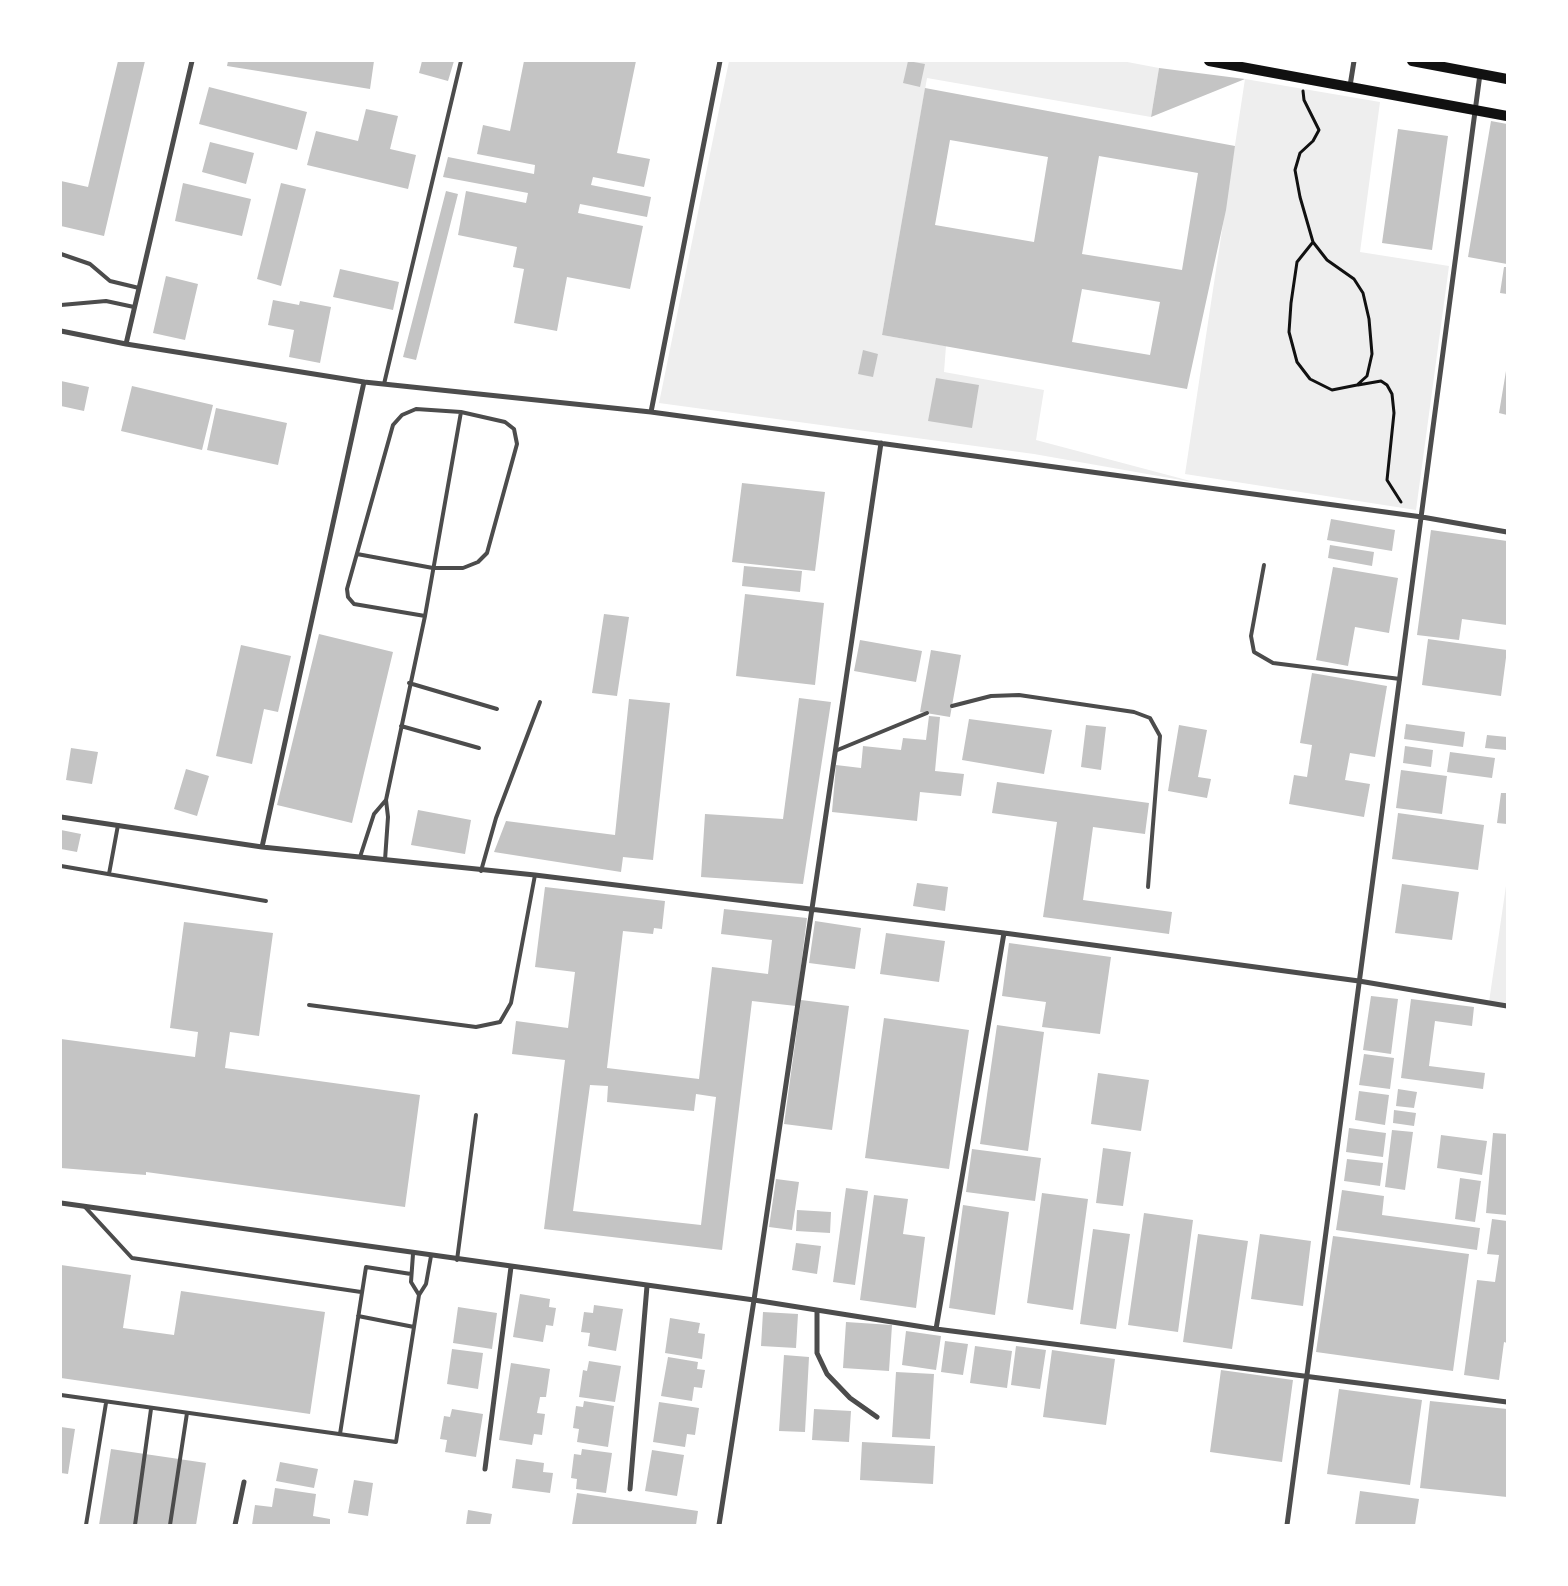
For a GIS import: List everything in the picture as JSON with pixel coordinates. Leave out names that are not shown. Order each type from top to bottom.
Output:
[{"type":"main road","points":[[1209,61],[1507,116]]},
{"type":"main road","points":[[1412,61],[1507,79]]},
{"type":"street","points":[[126,344],[192,61]]},
{"type":"street","points":[[651,412],[720,61]]},
{"type":"street","points":[[1350,86],[1354,61]]},
{"type":"street","points":[[1287,1525],[1480,74]]},
{"type":"street","points":[[61,331],[126,344],[364,382],[651,412],[1422,517],[1507,532]]},
{"type":"street","points":[[262,847],[364,382]]},
{"type":"street","points":[[718,1525],[754,1300],[881,444]]},
{"type":"street","points":[[61,817],[262,847],[481,871],[535,875],[1004,932],[1359,981],[1507,1006]]},
{"type":"street","points":[[936,1329],[1004,932]]},
{"type":"street","points":[[61,1203],[512,1268],[754,1300],[936,1329],[1507,1402]]},
{"type":"street","points":[[485,1469],[512,1268]]},
{"type":"street","points":[[630,1489],[647,1286]]},
{"type":"street","points":[[817,1311],[817,1353],[827,1374],[850,1398],[877,1417]]},
{"type":"street","points":[[235,1525],[244,1482]]},
{"type":"lane","points":[[384,384],[461,61]]},
{"type":"lane","points":[[61,254],[73,256],[90,264],[110,281],[138,288]]},
{"type":"lane","points":[[61,304],[106,301],[134,307]]},
{"type":"lane","points":[[357,554],[433,568],[463,568],[478,562],[487,553],[517,444],[514,429],[505,422],[461,412],[416,409],[402,415],[393,425],[347,589],[348,597],[354,604],[425,616]]},
{"type":"lane","points":[[385,860],[388,830],[386,800],[409,683],[425,616],[461,412]]},
{"type":"lane","points":[[1264,566],[1251,636],[1254,652],[1272,663],[1400,679]]},
{"type":"lane","points":[[409,683],[497,708]]},
{"type":"lane","points":[[952,706],[991,696],[1019,695],[1134,712],[1150,718],[1160,736],[1148,887]]},
{"type":"lane","points":[[481,871],[496,818],[540,702]]},
{"type":"lane","points":[[835,751],[927,713]]},
{"type":"lane","points":[[401,726],[479,748]]},
{"type":"lane","points":[[360,857],[374,814],[386,800]]},
{"type":"lane","points":[[109,874],[118,825]]},
{"type":"lane","points":[[61,866],[266,901]]},
{"type":"lane","points":[[309,1004],[476,1027],[500,1022],[511,1003],[535,875]]},
{"type":"lane","points":[[457,1260],[476,1116]]},
{"type":"lane","points":[[85,1206],[132,1258],[361,1292]]},
{"type":"lane","points":[[413,1254],[412,1285],[419,1295]]},
{"type":"lane","points":[[61,1396],[396,1442],[419,1295],[426,1284],[431,1256]]},
{"type":"lane","points":[[340,1434],[366,1267],[411,1274]]},
{"type":"lane","points":[[358,1316],[414,1327]]},
{"type":"lane","points":[[86,1525],[106,1403]]},
{"type":"lane","points":[[134,1525],[151,1408]]},
{"type":"lane","points":[[170,1525],[187,1413]]},
{"type":"path","points":[[1302,78],[1304,100],[1319,130],[1313,141],[1300,154],[1295,170],[1300,198],[1314,242],[1327,260],[1354,279],[1363,294],[1370,318],[1372,354],[1367,376],[1357,386]]},
{"type":"path","points":[[1314,242],[1297,262],[1291,303],[1290,332],[1297,362],[1310,379],[1332,390],[1381,382],[1387,386],[1392,394],[1394,413],[1387,480],[1394,494],[1404,505],[1404,515]]},
{"type":"shaded area","points":[[729,61],[1122,61],[1159,68],[1151,117],[927,78],[882,335],[946,346],[944,372],[1044,390],[1036,440],[1198,483],[1034,454],[659,403]]},
{"type":"shaded area","points":[[1245,79],[1380,102],[1360,252],[1449,266],[1416,510],[1185,474]]},
{"type":"shaded area","points":[[1507,879],[1507,1004],[1489,1002]]},
{"type":"building","points":[[118,61],[145,61],[104,236],[61,226],[61,181],[88,187]]},
{"type":"building","points":[[228,61],[374,61],[370,89],[227,66]]},
{"type":"building","points":[[422,61],[454,61],[448,81],[419,73]]},
{"type":"building","points":[[524,61],[636,61],[617,153],[650,159],[644,187],[593,177],[591,185],[651,197],[647,217],[580,204],[578,213],[643,226],[630,289],[567,277],[557,331],[514,323],[524,269],[513,267],[517,247],[458,235],[466,191],[526,203],[528,193],[443,177],[448,157],[534,174],[535,165],[477,154],[483,125],[510,131]]},
{"type":"building","points":[[908,61],[925,64],[920,87],[903,83]]},
{"type":"building","points":[[1159,68],[1245,79],[1151,117]]},
{"type":"building","points":[[209,87],[307,112],[297,150],[199,124]]},
{"type":"building","points":[[925,88],[1235,146],[1226,210],[1187,389],[882,335]],"holes":[[[950,140],[1048,157],[1034,242],[935,225]],[[1099,156],[1198,173],[1182,270],[1082,254]],[[1082,289],[1160,302],[1150,355],[1072,342]]]},
{"type":"building","points":[[366,109],[398,116],[390,149],[416,155],[408,189],[307,165],[316,131],[358,141]]},
{"type":"building","points":[[1491,121],[1507,124],[1507,264],[1468,257]]},
{"type":"building","points":[[1398,129],[1448,136],[1432,250],[1382,243]]},
{"type":"building","points":[[210,142],[254,153],[246,184],[202,172]]},
{"type":"building","points":[[183,183],[251,199],[242,236],[175,221]]},
{"type":"building","points":[[281,183],[306,189],[281,286],[257,279]]},
{"type":"building","points":[[446,191],[458,194],[416,360],[403,357]]},
{"type":"building","points":[[1504,267],[1507,267],[1507,294],[1500,293]]},
{"type":"building","points":[[340,269],[399,282],[393,310],[333,297]]},
{"type":"building","points":[[166,276],[198,284],[185,340],[153,333]]},
{"type":"building","points":[[273,300],[299,305],[300,301],[331,307],[320,363],[289,357],[294,330],[268,325]]},
{"type":"building","points":[[863,350],[878,354],[873,377],[858,374]]},
{"type":"building","points":[[1507,372],[1507,415],[1499,413]]},
{"type":"building","points":[[936,378],[979,385],[972,428],[928,421]]},
{"type":"building","points":[[61,381],[89,387],[84,411],[61,406]]},
{"type":"building","points":[[132,386],[213,405],[202,450],[121,431]]},
{"type":"building","points":[[216,408],[287,423],[278,465],[207,450]]},
{"type":"building","points":[[742,483],[825,492],[815,571],[732,562]]},
{"type":"building","points":[[1331,519],[1395,530],[1392,551],[1327,540]]},
{"type":"building","points":[[1431,530],[1507,541],[1507,625],[1462,619],[1459,640],[1417,635]]},
{"type":"building","points":[[1330,545],[1374,552],[1372,566],[1328,558]]},
{"type":"building","points":[[744,566],[802,571],[800,592],[742,586]]},
{"type":"building","points":[[1333,567],[1398,578],[1389,633],[1355,627],[1348,666],[1316,660]]},
{"type":"building","points":[[745,594],[824,603],[815,685],[736,676]]},
{"type":"building","points":[[604,614],[629,617],[617,696],[592,693]]},
{"type":"building","points":[[319,634],[393,652],[352,823],[277,805]]},
{"type":"building","points":[[1428,639],[1507,650],[1501,696],[1422,685]]},
{"type":"building","points":[[860,640],[922,651],[916,682],[854,671]]},
{"type":"building","points":[[241,645],[291,656],[278,712],[264,709],[252,764],[216,756]]},
{"type":"building","points":[[931,650],[961,655],[950,717],[920,712]]},
{"type":"building","points":[[1312,673],[1387,686],[1375,757],[1350,753],[1345,780],[1370,784],[1364,817],[1289,804],[1294,775],[1307,777],[1312,745],[1300,743]]},
{"type":"building","points":[[799,698],[831,702],[803,884],[701,877],[705,814],[783,819]]},
{"type":"building","points":[[629,699],[670,703],[653,860],[623,857],[621,872],[494,852],[506,821],[615,835]]},
{"type":"building","points":[[929,716],[940,717],[935,771],[964,774],[961,796],[920,792],[917,821],[832,812],[836,765],[861,768],[863,746],[901,750],[903,738],[926,740]]},
{"type":"building","points":[[969,719],[1052,730],[1044,774],[962,760]]},
{"type":"building","points":[[1406,724],[1465,732],[1463,747],[1404,739]]},
{"type":"building","points":[[1086,725],[1106,727],[1101,770],[1081,767]]},
{"type":"building","points":[[1179,725],[1207,730],[1198,777],[1211,779],[1207,798],[1168,791]]},
{"type":"building","points":[[1487,735],[1507,737],[1506,750],[1485,748]]},
{"type":"building","points":[[1405,746],[1433,750],[1431,767],[1403,763]]},
{"type":"building","points":[[71,748],[98,752],[92,784],[66,780]]},
{"type":"building","points":[[1450,752],[1495,758],[1492,778],[1447,772]]},
{"type":"building","points":[[186,769],[209,776],[197,816],[174,809]]},
{"type":"building","points":[[1401,770],[1447,776],[1442,814],[1396,808]]},
{"type":"building","points":[[997,782],[1149,803],[1145,834],[1093,827],[1083,900],[1172,912],[1169,934],[1043,917],[1057,822],[992,813]]},
{"type":"building","points":[[1501,793],[1507,793],[1507,824],[1497,823]]},
{"type":"building","points":[[418,810],[471,820],[465,854],[411,845]]},
{"type":"building","points":[[1398,813],[1484,825],[1478,870],[1392,859]]},
{"type":"building","points":[[61,830],[81,834],[77,852],[61,849]]},
{"type":"building","points":[[917,883],[948,887],[945,911],[913,906]]},
{"type":"building","points":[[1402,884],[1459,892],[1452,940],[1395,933]]},
{"type":"building","points":[[545,887],[665,901],[662,929],[654,928],[653,934],[623,931],[607,1068],[699,1079],[712,967],[768,974],[772,940],[721,934],[724,909],[807,918],[796,1006],[752,1001],[722,1250],[544,1229],[565,1060],[512,1054],[516,1021],[568,1028],[575,972],[535,967]],"holes":[[[590,1085],[608,1086],[607,1102],[694,1111],[696,1094],[716,1097],[701,1225],[573,1211]]]},
{"type":"building","points":[[815,921],[861,928],[855,969],[809,963]]},
{"type":"building","points":[[184,922],[273,933],[259,1036],[230,1032],[225,1068],[420,1095],[405,1207],[146,1172],[146,1175],[61,1168],[61,1039],[195,1057],[198,1032],[170,1028]]},
{"type":"building","points":[[886,933],[945,941],[939,982],[880,974]]},
{"type":"building","points":[[1009,943],[1111,957],[1100,1034],[1042,1027],[1046,1002],[1002,996]]},
{"type":"building","points":[[1371,996],[1398,999],[1391,1054],[1363,1050]]},
{"type":"building","points":[[1411,999],[1474,1007],[1472,1026],[1435,1021],[1429,1066],[1485,1073],[1483,1089],[1401,1078]]},
{"type":"building","points":[[801,1000],[849,1006],[832,1130],[784,1124]]},
{"type":"building","points":[[884,1018],[969,1030],[949,1169],[865,1158]]},
{"type":"building","points":[[997,1025],[1044,1032],[1028,1151],[980,1144]]},
{"type":"building","points":[[1364,1054],[1394,1058],[1390,1089],[1359,1085]]},
{"type":"building","points":[[1098,1073],[1149,1080],[1141,1131],[1091,1124]]},
{"type":"building","points":[[1398,1089],[1417,1092],[1414,1108],[1396,1106]]},
{"type":"building","points":[[1359,1091],[1389,1095],[1385,1125],[1355,1120]]},
{"type":"building","points":[[1394,1110],[1416,1113],[1414,1126],[1393,1123]]},
{"type":"building","points":[[1349,1128],[1386,1133],[1383,1157],[1346,1152]]},
{"type":"building","points":[[1392,1130],[1413,1132],[1405,1190],[1385,1187]]},
{"type":"building","points":[[1493,1133],[1507,1134],[1507,1215],[1486,1213]]},
{"type":"building","points":[[1441,1135],[1487,1141],[1482,1175],[1437,1168]]},
{"type":"building","points":[[1103,1148],[1131,1152],[1123,1206],[1096,1203]]},
{"type":"building","points":[[972,1149],[1041,1158],[1035,1201],[966,1192]]},
{"type":"building","points":[[1347,1159],[1383,1163],[1380,1186],[1344,1181]]},
{"type":"building","points":[[1460,1178],[1481,1181],[1475,1222],[1455,1219]]},
{"type":"building","points":[[776,1179],[799,1182],[792,1230],[769,1227]]},
{"type":"building","points":[[846,1188],[868,1191],[855,1285],[833,1282]]},
{"type":"building","points":[[1342,1190],[1384,1196],[1382,1215],[1480,1228],[1477,1250],[1336,1230]]},
{"type":"building","points":[[1042,1193],[1088,1199],[1073,1310],[1027,1303]]},
{"type":"building","points":[[874,1195],[908,1199],[903,1234],[925,1237],[916,1308],[860,1300]]},
{"type":"building","points":[[963,1205],[1009,1212],[995,1315],[949,1308]]},
{"type":"building","points":[[797,1210],[831,1212],[830,1233],[796,1231]]},
{"type":"building","points":[[1144,1213],[1193,1220],[1178,1332],[1128,1325]]},
{"type":"building","points":[[1492,1219],[1507,1221],[1507,1343],[1504,1342],[1499,1380],[1464,1375],[1477,1280],[1495,1282],[1499,1255],[1487,1254]]},
{"type":"building","points":[[1093,1229],[1130,1234],[1116,1329],[1080,1324]]},
{"type":"building","points":[[1198,1234],[1248,1241],[1232,1349],[1183,1342]]},
{"type":"building","points":[[1260,1234],[1311,1241],[1303,1306],[1251,1299]]},
{"type":"building","points":[[1333,1236],[1469,1254],[1453,1371],[1316,1352]]},
{"type":"building","points":[[796,1243],[821,1246],[817,1274],[792,1270]]},
{"type":"building","points":[[61,1265],[131,1275],[123,1328],[174,1335],[181,1291],[325,1312],[310,1414],[61,1378]]},
{"type":"building","points":[[520,1294],[550,1299],[549,1307],[556,1308],[553,1326],[546,1325],[543,1342],[513,1337]]},
{"type":"building","points":[[594,1305],[623,1309],[616,1351],[588,1346],[590,1333],[581,1332],[584,1312],[593,1313]]},
{"type":"building","points":[[458,1307],[497,1313],[492,1349],[453,1343]]},
{"type":"building","points":[[763,1312],[798,1314],[796,1348],[761,1346]]},
{"type":"building","points":[[670,1318],[700,1323],[698,1333],[705,1334],[702,1359],[665,1353]]},
{"type":"building","points":[[846,1322],[892,1325],[889,1371],[843,1368]]},
{"type":"building","points":[[906,1331],[941,1336],[936,1370],[902,1365]]},
{"type":"building","points":[[945,1341],[968,1344],[963,1375],[941,1372]]},
{"type":"building","points":[[975,1346],[1012,1351],[1007,1388],[970,1383]]},
{"type":"building","points":[[1016,1346],[1046,1350],[1040,1389],[1011,1385]]},
{"type":"building","points":[[452,1349],[483,1353],[478,1389],[447,1384]]},
{"type":"building","points":[[1052,1350],[1115,1359],[1106,1425],[1043,1417]]},
{"type":"building","points":[[784,1355],[809,1357],[805,1432],[779,1431]]},
{"type":"building","points":[[668,1357],[698,1362],[697,1369],[705,1370],[702,1388],[694,1387],[692,1401],[661,1396]]},
{"type":"building","points":[[589,1361],[621,1366],[615,1402],[579,1397],[583,1370],[587,1371]]},
{"type":"building","points":[[511,1363],[550,1369],[546,1397],[540,1397],[537,1413],[545,1414],[542,1435],[534,1434],[532,1445],[499,1440]]},
{"type":"building","points":[[1221,1370],[1293,1380],[1282,1462],[1210,1452]]},
{"type":"building","points":[[896,1372],[934,1374],[930,1439],[892,1437]]},
{"type":"building","points":[[1339,1389],[1422,1400],[1410,1485],[1327,1474]]},
{"type":"building","points":[[584,1401],[614,1406],[608,1447],[577,1442],[579,1429],[573,1428],[576,1406],[583,1407]]},
{"type":"building","points":[[1430,1401],[1507,1409],[1507,1497],[1420,1488]]},
{"type":"building","points":[[659,1402],[699,1408],[695,1435],[687,1434],[685,1447],[653,1442]]},
{"type":"building","points":[[452,1409],[483,1414],[476,1457],[445,1452],[447,1440],[440,1439],[444,1416],[450,1417]]},
{"type":"building","points":[[814,1409],[851,1411],[849,1442],[812,1440]]},
{"type":"building","points":[[61,1427],[75,1429],[68,1474],[61,1473]]},
{"type":"building","points":[[862,1442],[935,1446],[933,1484],[860,1480]]},
{"type":"building","points":[[111,1449],[206,1463],[196,1525],[99,1525]]},
{"type":"building","points":[[582,1449],[612,1453],[606,1493],[576,1489],[577,1479],[571,1478],[574,1454],[581,1455]]},
{"type":"building","points":[[652,1450],[684,1455],[677,1496],[645,1491]]},
{"type":"building","points":[[516,1459],[544,1463],[543,1472],[553,1473],[550,1493],[512,1488]]},
{"type":"building","points":[[280,1462],[318,1469],[314,1488],[276,1481]]},
{"type":"building","points":[[354,1480],[373,1483],[368,1516],[348,1513]]},
{"type":"building","points":[[275,1488],[316,1494],[313,1516],[330,1519],[330,1525],[252,1525],[255,1505],[272,1507]]},
{"type":"building","points":[[1360,1491],[1419,1499],[1415,1525],[1355,1525]]},
{"type":"building","points":[[577,1493],[698,1511],[696,1525],[572,1525]]},
{"type":"building","points":[[468,1510],[492,1514],[490,1525],[466,1525]]}]
